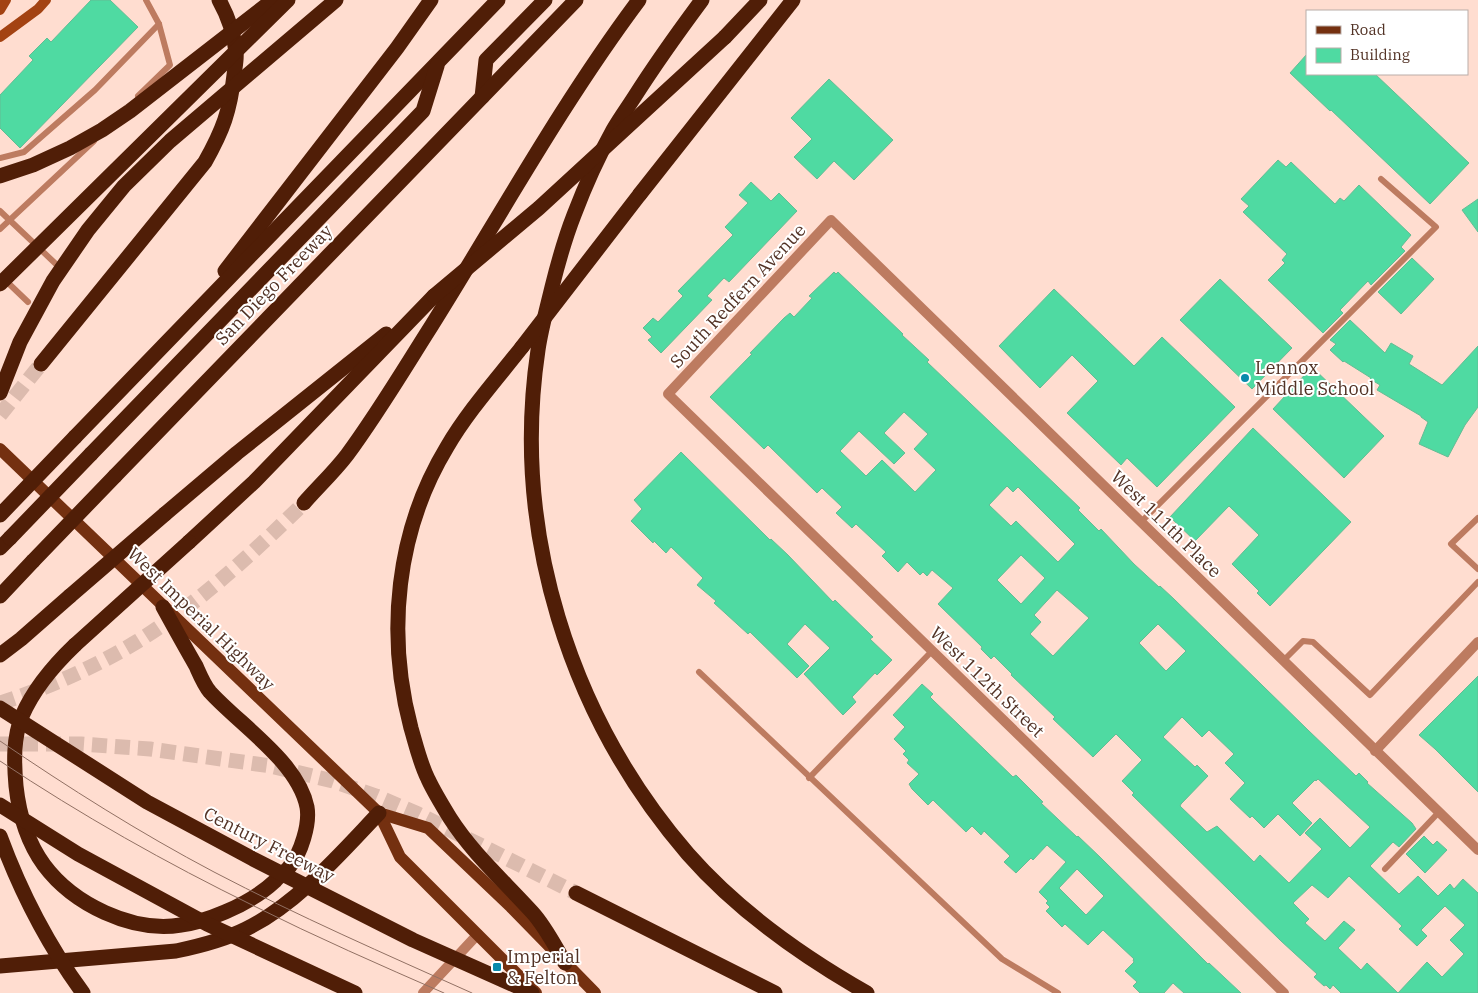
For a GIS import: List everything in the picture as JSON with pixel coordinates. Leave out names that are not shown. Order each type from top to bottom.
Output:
[{"type":"highway","points":[[40,364],[205,162],[216,142],[225,122],[232,96],[237,54],[232,30],[220,0]]},
{"type":"highway","points":[[0,176],[32,165],[70,148],[102,130],[130,111],[273,0]]},
{"type":"highway","points":[[0,284],[288,0]]},
{"type":"highway","points":[[0,393],[20,342],[53,281],[88,230],[124,186],[183,129],[336,0]]},
{"type":"highway","points":[[180,329],[397,48],[431,0]]},
{"type":"highway","name":"San Diego Freeway","points":[[0,515],[498,0]]},
{"type":"highway","points":[[482,97],[486,60],[545,0]]},
{"type":"highway","name":"San Diego Freeway","points":[[0,596],[576,0]]},
{"type":"highway","points":[[304,503],[345,456],[379,410],[462,279],[537,152],[583,79],[639,0]]},
{"type":"highway","points":[[702,0],[674,38],[613,130],[574,215],[559,260],[541,333],[533,401],[531,448],[539,539],[558,621],[572,662],[609,740],[660,818],[689,854],[717,884],[747,910],[806,956],[867,993]]},
{"type":"highway","points":[[0,655],[237,453],[434,296],[539,208],[725,37],[760,0]]},
{"type":"highway","points":[[565,963],[534,913],[471,847],[450,818],[428,779],[420,758],[402,689],[397,641],[398,598],[402,569],[423,496],[447,447],[463,422],[793,0]]},
{"type":"highway","points":[[5,543],[423,111],[438,62]]},
{"type":"highway","points":[[163,607],[209,690],[284,763],[298,783],[307,808],[303,843],[290,866],[269,886],[251,900],[232,909],[180,926],[152,925],[116,918],[84,902],[44,865],[25,828],[17,794],[14,763],[22,717],[37,688],[52,667],[254,482],[434,296]]},
{"type":"highway","name":"Century Freeway","points":[[0,708],[146,802],[413,940],[532,993]]},
{"type":"highway","points":[[0,805],[78,854],[200,920],[355,993]]},
{"type":"highway","points":[[0,966],[176,951],[196,947],[247,929],[292,900],[379,813]]},
{"type":"highway","points":[[0,836],[13,871],[31,909],[49,942],[83,993]]},
{"type":"highway","points":[[576,893],[776,993]]},
{"type":"main road","points":[[0,37],[38,9],[46,0]]},
{"type":"main road","name":"West Imperial Highway","points":[[0,449],[379,813],[400,857],[536,993]]},
{"type":"main road","name":"West Imperial Highway","points":[[379,813],[428,828],[511,907],[595,993]]},
{"type":"street","name":"West 111th Place","points":[[831,220],[1478,850]]},
{"type":"street","name":"South Redfern Avenue","points":[[668,394],[831,220]]},
{"type":"street","name":"West 112th Street","points":[[668,394],[1284,993]]},
{"type":"street","points":[[1375,750],[1478,642]]},
{"type":"street","points":[[423,993],[478,934]]},
{"type":"lane","points":[[0,228],[80,154],[170,65],[159,24],[146,0]]},
{"type":"lane","points":[[0,158],[24,152],[95,90],[159,24]]},
{"type":"lane","points":[[1141,522],[1436,227],[1381,179]]},
{"type":"lane","points":[[0,211],[58,266]]},
{"type":"lane","points":[[0,274],[28,302]]},
{"type":"lane","points":[[1478,518],[1451,544],[1478,569]]},
{"type":"lane","points":[[1283,661],[1303,641],[1313,642],[1370,694],[1478,582]]},
{"type":"lane","points":[[809,778],[932,651]]},
{"type":"lane","points":[[699,672],[1002,959],[1058,993]]},
{"type":"lane","points":[[1385,869],[1439,812]]},
{"type":"building","points":[[91,0],[110,0],[138,27],[20,148],[0,128],[0,95],[33,60],[29,56],[47,38],[51,42]]},
{"type":"building","points":[[1306,55],[1306,75],[1376,75],[1469,163],[1430,204],[1290,73]]},
{"type":"building","points":[[829,79],[893,140],[854,180],[834,161],[817,179],[794,157],[812,139],[791,118]]},
{"type":"building","points":[[1278,160],[1286,167],[1291,162],[1335,204],[1340,198],[1344,201],[1359,185],[1411,235],[1401,247],[1405,251],[1371,285],[1368,281],[1340,310],[1343,313],[1323,333],[1268,280],[1285,263],[1282,260],[1287,254],[1243,212],[1249,206],[1241,199]]},
{"type":"building","points":[[751,182],[771,201],[779,193],[797,211],[729,282],[724,278],[707,296],[712,300],[661,353],[648,340],[652,337],[643,328],[653,318],[658,322],[683,296],[678,291],[733,235],[725,227],[748,203],[739,195]]},
{"type":"building","points":[[1478,199],[1478,232],[1462,210]]},
{"type":"building","points":[[1412,258],[1434,279],[1401,314],[1378,292]]},
{"type":"building","points":[[834,272],[836,274],[838,272],[929,360],[927,362],[1080,508],[1078,510],[1099,531],[1101,529],[1134,564],[1174,599],[1356,776],[1359,773],[1367,783],[1412,823],[1416,829],[1399,847],[1393,842],[1370,866],[1399,894],[1418,876],[1438,896],[1450,884],[1454,889],[1463,879],[1478,893],[1478,993],[1398,993],[1341,993],[1333,985],[1330,989],[1326,985],[1324,986],[1314,977],[1317,974],[1132,795],[1134,793],[1122,781],[1142,760],[1116,734],[1093,757],[1053,719],[1055,717],[994,656],[991,659],[981,649],[982,647],[938,604],[953,588],[932,570],[927,576],[923,572],[920,575],[907,562],[898,572],[882,556],[886,552],[856,524],[852,528],[836,513],[842,507],[822,488],[817,493],[768,445],[764,449],[710,397],[784,318],[790,313],[794,317],[812,298],[809,296]],"holes":[[[904,412],[928,434],[914,449],[936,470],[915,492],[882,460],[866,476],[840,451],[859,431],[894,464],[905,453],[884,433]],[[1007,486],[1013,492],[1018,487],[1075,544],[1058,562],[1016,521],[1011,526],[989,505]],[[1021,555],[1045,578],[1021,604],[997,580]],[[1057,590],[1089,618],[1053,656],[1030,634],[1041,622],[1034,615]],[[1158,624],[1186,651],[1166,671],[1139,643]],[[1182,717],[1202,737],[1209,730],[1234,754],[1225,763],[1245,783],[1230,799],[1264,828],[1278,814],[1300,836],[1312,823],[1292,803],[1318,779],[1370,827],[1350,848],[1320,818],[1305,833],[1322,849],[1289,883],[1260,855],[1254,862],[1217,826],[1207,832],[1180,806],[1208,776],[1197,765],[1195,767],[1163,737]],[[1349,876],[1402,926],[1399,929],[1417,946],[1427,936],[1421,930],[1445,906],[1465,925],[1450,940],[1464,954],[1442,977],[1427,962],[1398,993],[1367,963],[1361,970],[1338,948],[1355,930],[1344,921],[1325,941],[1305,923],[1309,919],[1293,903],[1312,885],[1328,898]]]},
{"type":"building","points":[[1220,279],[1292,348],[1252,389],[1180,320]]},
{"type":"building","points":[[1054,289],[1134,366],[1162,337],[1235,407],[1157,487],[1127,458],[1121,465],[1067,413],[1098,381],[1072,355],[1040,388],[999,346]]},
{"type":"building","points":[[1350,320],[1385,353],[1391,343],[1413,356],[1409,364],[1442,385],[1478,346],[1478,407],[1465,425],[1448,457],[1419,444],[1428,422],[1377,390],[1380,385],[1343,362],[1330,350],[1336,344],[1330,340]]},
{"type":"building","points":[[1312,367],[1384,436],[1344,478],[1273,409]]},
{"type":"building","points":[[1253,428],[1351,522],[1270,606],[1257,593],[1259,591],[1232,564],[1259,535],[1229,506],[1195,541],[1170,517]]},
{"type":"building","points":[[681,452],[770,540],[788,555],[833,602],[835,600],[873,637],[870,639],[892,660],[877,675],[875,673],[852,697],[856,702],[843,715],[804,674],[830,648],[805,624],[787,644],[809,666],[797,678],[750,632],[748,634],[714,603],[716,601],[697,585],[703,578],[671,547],[666,553],[631,521],[642,509],[634,500]]},
{"type":"building","points":[[1478,676],[1478,792],[1419,735]]},
{"type":"building","points":[[922,684],[933,694],[930,697],[934,701],[1013,777],[1016,775],[1043,802],[1041,803],[1100,857],[1208,964],[1241,993],[1184,993],[1173,983],[1164,993],[1140,993],[1133,986],[1137,982],[1125,971],[1134,962],[1134,959],[1103,930],[1088,945],[1065,924],[1062,927],[1046,911],[1050,907],[1046,903],[1048,901],[1039,892],[1066,862],[1047,845],[1033,860],[1031,858],[1016,873],[1004,862],[1010,856],[984,831],[981,835],[972,826],[966,832],[933,800],[928,805],[912,789],[909,784],[919,774],[907,763],[909,760],[903,754],[906,751],[894,739],[905,727],[893,715]],"holes":[[[1077,869],[1104,896],[1086,915],[1059,888]]]},
{"type":"building","points":[[1424,836],[1433,845],[1437,841],[1447,850],[1425,873],[1406,854]]},
{"type":"tunnel","points":[[0,415],[41,364]]},
{"type":"tunnel","points":[[0,703],[36,691],[88,668],[122,651],[161,626],[225,576],[304,503]]},
{"type":"tunnel","points":[[0,744],[81,744],[150,749],[271,766],[333,781],[376,796],[418,814],[576,893]]},
{"type":"tram line","points":[[0,741],[105,810],[214,872],[310,919],[472,993]]},
{"type":"tram line","points":[[0,761],[124,838],[221,890],[301,929],[444,993]]},
{"type":"place","name":"Lennox Middle School","points":[[1245,378]]},
{"type":"place","name":"Imperial & Felton","points":[[497,967]]}]
